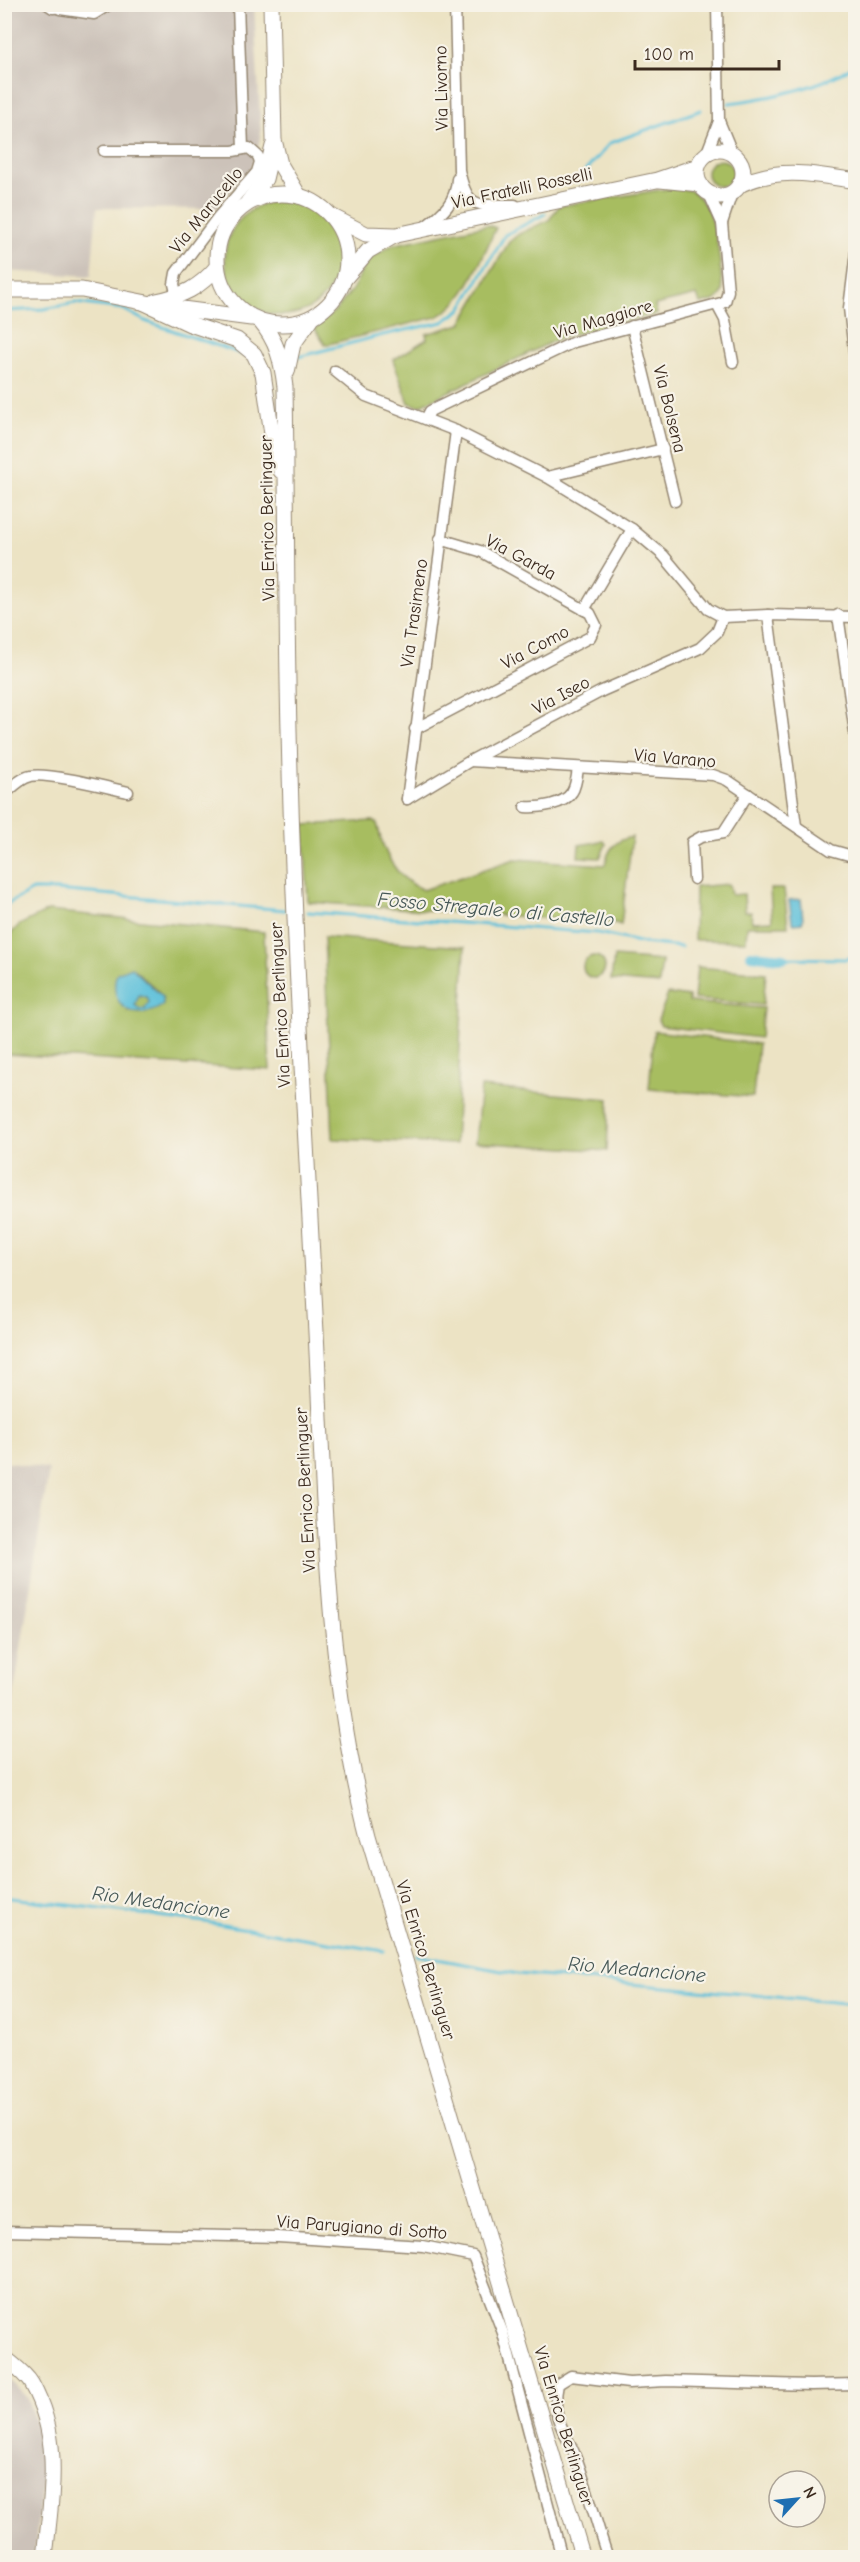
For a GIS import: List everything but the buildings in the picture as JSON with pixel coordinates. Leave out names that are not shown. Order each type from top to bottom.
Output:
[{"type":"main road","name":"Via Enrico Berlinguer","points":[[271,4],[274,140],[280,164],[299,196]]},
{"type":"main road","name":"Via Enrico Berlinguer","points":[[274,140],[266,179],[223,231],[217,252],[217,267],[227,295],[240,309],[257,319],[276,344],[285,387]]},
{"type":"main road","points":[[657,180],[719,151],[776,173]]},
{"type":"main road","points":[[736,158],[743,173],[736,189]]},
{"type":"main road","points":[[702,160],[697,175],[705,189]]},
{"type":"main road","points":[[657,180],[705,189],[719,196],[761,176],[776,173],[855,181]]},
{"type":"main road","points":[[823,176],[855,174]]},
{"type":"main road","name":"Via Fratelli Rosselli","points":[[332,217],[366,234],[396,235],[657,180]]},
{"type":"main road","name":"Via Enrico Berlinguer","points":[[247,204],[273,195],[299,196],[317,204],[332,217],[342,233],[347,258],[345,278],[334,299],[312,318],[293,344],[285,387],[289,732],[296,947],[332,1625],[341,1699],[358,1798],[583,2558]]},
{"type":"main road","name":"Via Fratelli Rosselli","points":[[345,278],[368,251],[396,235]]},
{"type":"main road","points":[[144,303],[177,297],[202,284],[217,267]]},
{"type":"main road","points":[[4,290],[82,290],[144,303],[286,324],[312,318]]},
{"type":"main road","points":[[144,303],[190,324],[237,340],[254,354],[263,374],[276,453],[286,483]]},
{"type":"main road","points":[[4,2357],[30,2381],[51,2434],[54,2471],[45,2558]]},
{"type":"street","points":[[47,4],[94,14],[101,12],[110,4]]},
{"type":"street","points":[[84,4],[101,12]]},
{"type":"street","points":[[238,4],[243,149]]},
{"type":"street","name":"Via Livorno","points":[[422,229],[450,206],[457,189],[459,170],[455,4]]},
{"type":"street","points":[[717,4],[719,121],[736,158]]},
{"type":"street","points":[[702,160],[719,121]]},
{"type":"street","name":"Via Marucello","points":[[104,151],[233,152],[252,149],[258,156],[260,162],[257,172],[218,217],[176,273],[174,284],[177,297]]},
{"type":"street","name":"Via Livorno","points":[[459,170],[463,189],[475,203],[527,206]]},
{"type":"street","points":[[705,189],[722,223],[729,294],[725,302],[717,305],[725,320],[733,362]]},
{"type":"street","points":[[722,223],[736,189]]},
{"type":"street","points":[[855,252],[849,308],[855,368]]},
{"type":"street","name":"Via Maggiore","points":[[426,419],[430,411],[559,347],[717,305]]},
{"type":"street","name":"Via Bolsena","points":[[632,326],[675,501]]},
{"type":"street","points":[[335,371],[366,396],[456,431],[547,477],[632,529],[663,555],[708,609],[723,618],[768,615],[855,616]]},
{"type":"street","name":"Via Trasimeno","points":[[407,799],[456,431]]},
{"type":"street","points":[[547,477],[663,449]]},
{"type":"street","name":"Via Como","points":[[415,729],[590,637],[595,630],[595,621],[590,613],[584,610],[632,529]]},
{"type":"street","name":"Via Garda","points":[[440,539],[480,551],[584,610]]},
{"type":"street","points":[[768,615],[796,826]]},
{"type":"street","points":[[838,615],[855,740]]},
{"type":"street","name":"Via Iseo","points":[[407,799],[470,761],[602,691],[700,648],[717,632],[723,618]]},
{"type":"street","name":"Via Varano","points":[[470,761],[708,774],[727,780],[831,850],[855,857]]},
{"type":"street","points":[[525,807],[543,806],[568,796],[573,791],[578,768]]},
{"type":"street","points":[[4,795],[20,780],[32,775],[101,785],[128,792]]},
{"type":"street","points":[[694,879],[692,842],[701,837],[723,833],[748,794]]},
{"type":"street","name":"Via Parugiano di Sotto","points":[[4,2231],[278,2236],[423,2246],[473,2256],[503,2332],[562,2558]]},
{"type":"street","points":[[608,2558],[578,2462],[558,2422],[555,2399],[558,2384],[571,2376],[629,2383],[666,2381],[855,2384]]},
{"type":"shaded area","points":[[4,5],[254,5],[261,136],[251,168],[217,209],[97,208],[91,276],[5,271]]},
{"type":"shaded area","points":[[4,1462],[49,1469],[5,1750]]},
{"type":"shaded area","points":[[4,2374],[26,2397],[42,2440],[45,2459],[34,2557],[5,2557]]},
{"type":"green space","points":[[720,160],[729,164],[733,173],[729,182],[720,186],[711,182],[707,173],[711,164]]},
{"type":"green space","points":[[672,188],[691,191],[700,198],[707,209],[716,236],[723,291],[719,297],[700,304],[697,295],[655,305],[657,314],[562,337],[419,406],[409,403],[393,360],[427,339],[426,334],[461,324],[509,242],[519,234],[549,220],[559,206]]},
{"type":"green space","points":[[282,201],[304,205],[322,218],[335,236],[339,258],[335,280],[322,298],[304,311],[282,315],[260,311],[242,298],[229,280],[225,258],[229,236],[242,218],[260,205]]},
{"type":"green space","points":[[487,225],[496,228],[479,265],[464,291],[447,311],[436,317],[325,345],[314,327],[336,310],[352,290],[368,259],[392,245]]},
{"type":"green space","points":[[373,821],[377,823],[383,844],[397,871],[413,885],[423,890],[515,859],[605,865],[613,846],[621,840],[632,837],[621,925],[308,902],[304,825]]},
{"type":"green space","points":[[604,841],[606,844],[600,858],[578,857],[579,845]]},
{"type":"green space","points":[[729,884],[731,895],[744,894],[745,911],[751,912],[752,922],[772,921],[770,889],[784,889],[788,926],[747,926],[746,941],[694,940],[695,887]]},
{"type":"green space","points":[[48,911],[264,932],[270,1070],[5,1054],[4,941],[19,925]],"holes":[[[135,970],[159,992],[146,1013],[128,1012]]]},
{"type":"green space","points":[[324,937],[465,947],[455,1144],[333,1139]]},
{"type":"green space","points":[[594,956],[602,959],[605,967],[602,975],[594,978],[586,975],[583,967],[586,959]]},
{"type":"green space","points":[[614,957],[662,961],[659,984],[611,980]]},
{"type":"green space","points":[[697,967],[766,973],[763,1005],[694,999]]},
{"type":"green space","points":[[668,994],[689,997],[689,1002],[763,1008],[760,1038],[661,1026],[658,1020]]},
{"type":"green space","points":[[142,995],[147,997],[149,1002],[147,1007],[142,1009],[137,1007],[135,1002],[137,997]]},
{"type":"green space","points":[[654,1031],[758,1044],[753,1097],[649,1089]]},
{"type":"green space","points":[[481,1087],[609,1099],[607,1151],[475,1142]]},
{"type":"water","points":[[801,899],[803,920],[802,923],[794,924],[789,900]]},
{"type":"water","points":[[131,967],[163,997],[163,1005],[153,1011],[143,1013],[126,1008],[116,994],[117,973]],"holes":[[[139,995],[147,997],[149,1002],[145,1009],[139,1009],[135,1005]]]},
{"type":"waterway","points":[[729,103],[777,95],[813,85],[829,79],[856,63]]},
{"type":"waterway","points":[[576,182],[610,143],[701,110]]},
{"type":"waterway","points":[[294,358],[443,322],[461,309],[505,235],[545,214]]},
{"type":"waterway","points":[[4,311],[44,309],[75,303],[123,309],[145,321],[245,355]]},
{"type":"waterway","name":"Fosso Stregale o di Castello","points":[[4,906],[33,890],[56,890],[285,910]]},
{"type":"waterway","name":"Fosso Stregale o di Castello","points":[[308,912],[598,933],[643,943],[681,947]]},
{"type":"waterway","name":"Fosso Stregale o di Castello","points":[[751,955],[783,958]]},
{"type":"waterway","name":"Fosso Stregale o di Castello","points":[[783,958],[845,959],[856,956]]},
{"type":"waterway","name":"Rio Medancione","points":[[4,1897],[198,1921],[384,1951]]},
{"type":"waterway","name":"Rio Medancione","points":[[416,1955],[518,1974],[856,2004]]}]
